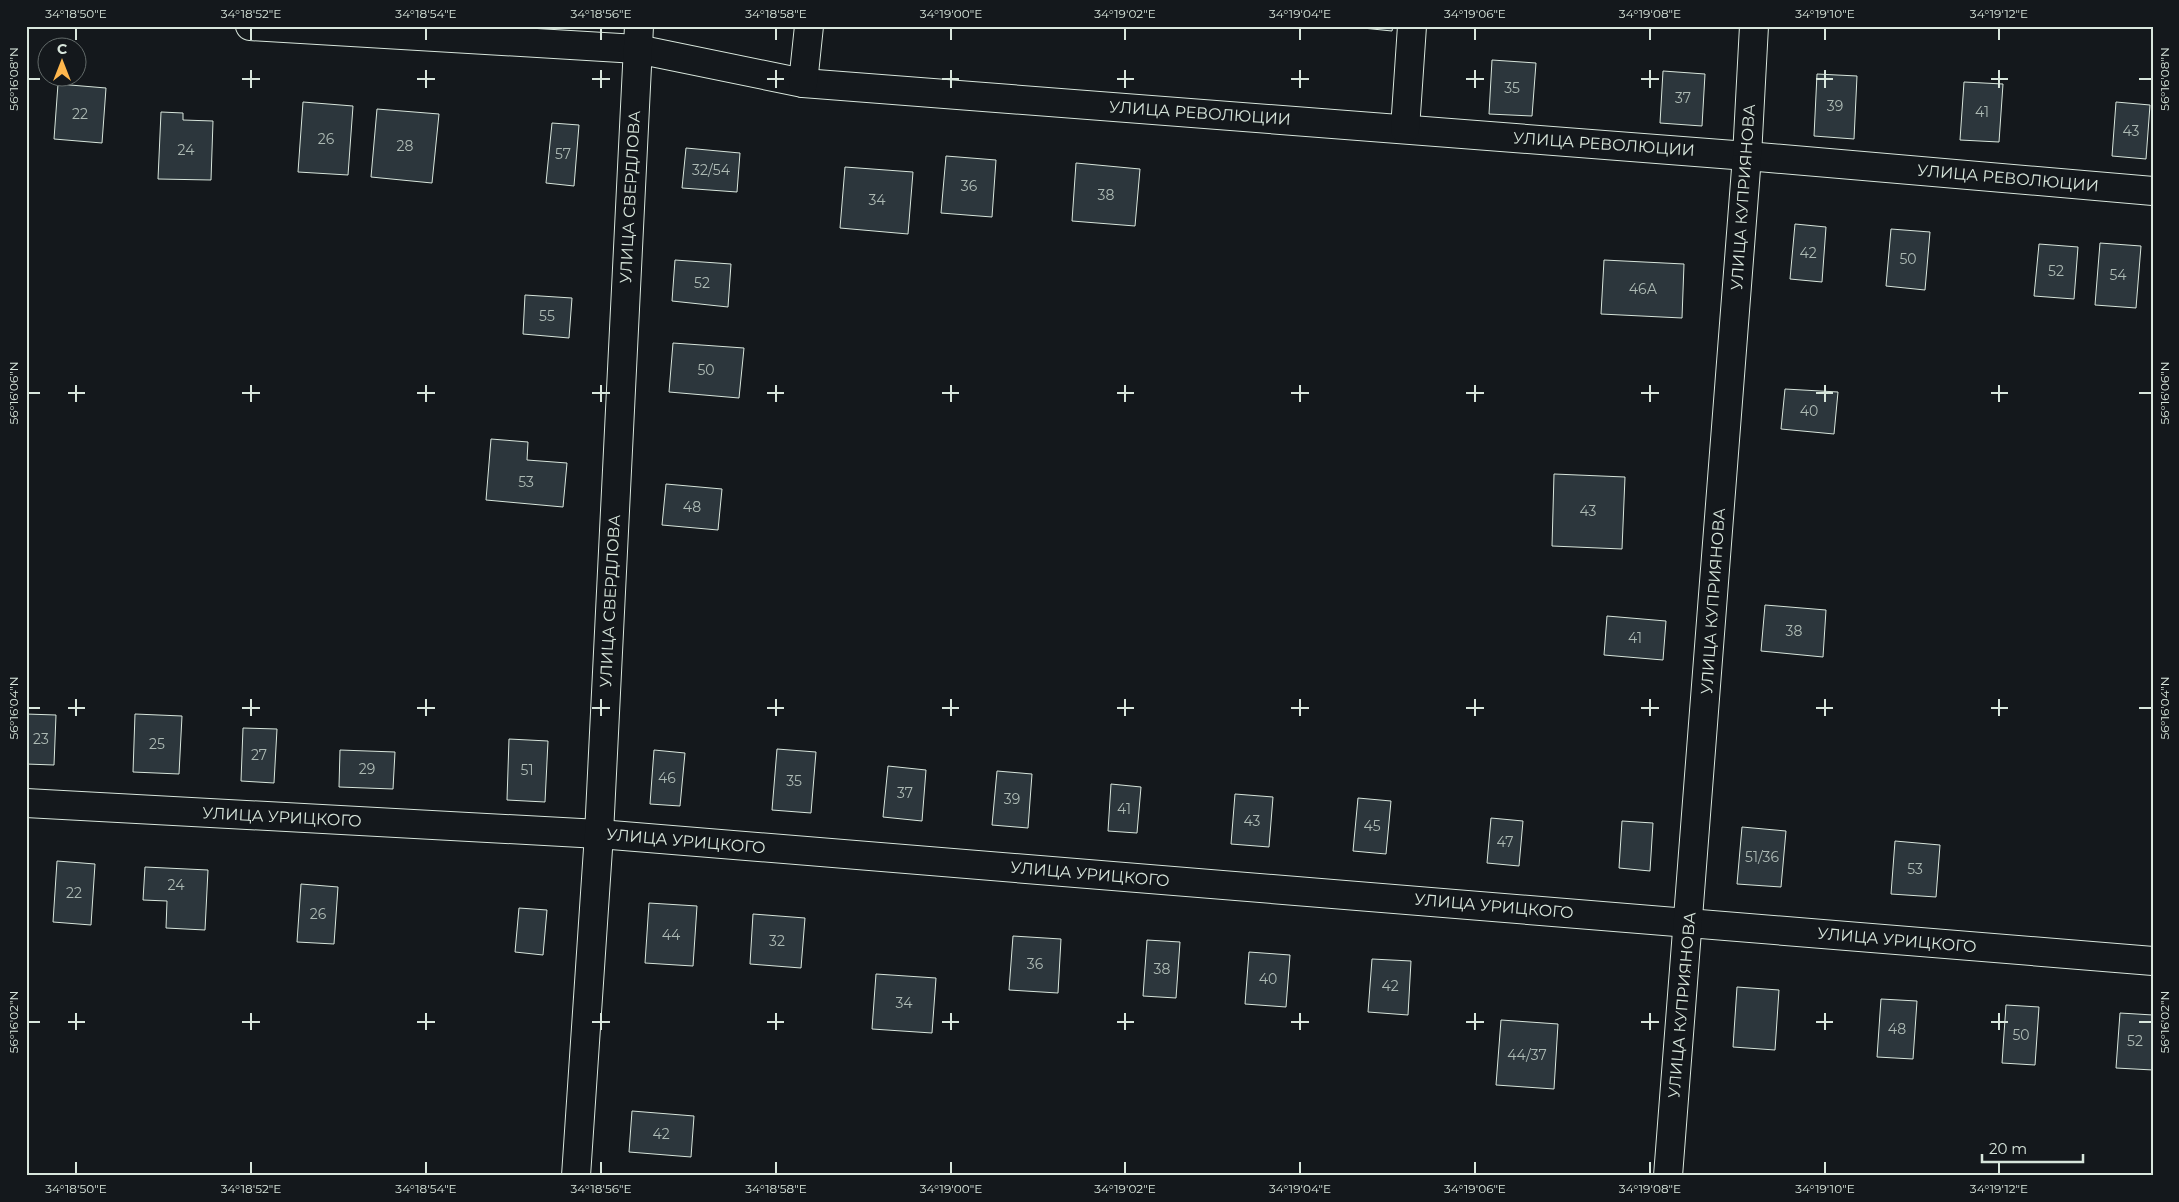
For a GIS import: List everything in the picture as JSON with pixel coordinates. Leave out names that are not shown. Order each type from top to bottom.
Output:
[{"type":"street","name":"УЛИЦА РЕВОЛЮЦИИ","points":[[250,26],[638,38],[803,83],[1747,156],[2153,191]]},
{"type":"street","points":[[803,83],[809,26]]},
{"type":"street","points":[[1405,129],[1412,26]]},
{"type":"street","name":"УЛИЦА КУПРИЯНОВА","points":[[1668,1176],[1747,156],[1754,26]]},
{"type":"street","name":"УЛИЦА СВЕРДЛОВА","points":[[576,1176],[599,834],[638,38]]},
{"type":"street","name":"УЛИЦА УРИЦКОГО","points":[[26,803],[599,834],[2153,961]]},
{"type":"building","points":[[1343,26],[1393,26],[1392,31]]},
{"type":"building","points":[[1492,60],[1536,63],[1532,116],[1489,114]]},
{"type":"building","points":[[1663,71],[1705,74],[1702,126],[1660,123]]},
{"type":"building","points":[[1817,74],[1857,76],[1854,139],[1814,136]]},
{"type":"building","points":[[1964,82],[2003,84],[1999,142],[1960,140]]},
{"type":"building","points":[[88,86],[106,88],[102,143],[54,139],[58,88]]},
{"type":"building","points":[[303,102],[353,106],[348,175],[298,172]]},
{"type":"building","points":[[2116,102],[2150,105],[2146,159],[2112,156]]},
{"type":"building","points":[[377,109],[439,114],[432,183],[371,177]]},
{"type":"building","points":[[161,112],[183,113],[183,120],[213,121],[211,180],[158,179]]},
{"type":"building","points":[[552,123],[579,125],[574,186],[546,183]]},
{"type":"building","points":[[686,148],[740,153],[737,192],[682,188]]},
{"type":"building","points":[[946,156],[996,160],[992,217],[941,213]]},
{"type":"building","points":[[1076,163],[1140,169],[1135,226],[1072,221]]},
{"type":"building","points":[[845,167],[913,172],[908,234],[840,228]]},
{"type":"building","points":[[1795,224],[1826,227],[1822,282],[1790,279]]},
{"type":"building","points":[[1891,229],[1930,232],[1925,290],[1886,286]]},
{"type":"building","points":[[2100,243],[2141,246],[2136,308],[2095,305]]},
{"type":"building","points":[[2039,244],[2078,247],[2074,299],[2034,296]]},
{"type":"building","points":[[675,260],[731,264],[728,307],[672,301]]},
{"type":"building","points":[[1604,260],[1684,264],[1682,318],[1601,314]]},
{"type":"building","points":[[525,295],[572,298],[569,338],[523,334]]},
{"type":"building","points":[[673,343],[744,348],[739,398],[669,392]]},
{"type":"building","points":[[1785,389],[1838,392],[1834,434],[1781,429]]},
{"type":"building","points":[[491,439],[528,442],[527,460],[567,463],[563,507],[486,500]]},
{"type":"building","points":[[1554,474],[1625,477],[1622,549],[1552,546]]},
{"type":"building","points":[[666,484],[722,489],[718,530],[662,525]]},
{"type":"building","points":[[1765,605],[1826,610],[1823,657],[1761,651]]},
{"type":"building","points":[[1607,616],[1666,621],[1663,660],[1604,655]]},
{"type":"building","points":[[26,714],[56,715],[54,765],[26,764]]},
{"type":"building","points":[[135,714],[182,716],[179,774],[133,772]]},
{"type":"building","points":[[243,728],[277,729],[274,783],[241,781]]},
{"type":"building","points":[[509,739],[548,741],[545,802],[507,800]]},
{"type":"building","points":[[777,749],[816,752],[811,813],[772,810]]},
{"type":"building","points":[[340,750],[395,752],[393,789],[339,787]]},
{"type":"building","points":[[654,750],[685,753],[680,806],[650,804]]},
{"type":"building","points":[[888,766],[926,770],[922,821],[883,817]]},
{"type":"building","points":[[997,771],[1032,774],[1028,828],[992,825]]},
{"type":"building","points":[[1111,784],[1141,787],[1137,833],[1108,831]]},
{"type":"building","points":[[1235,794],[1273,797],[1269,847],[1231,844]]},
{"type":"building","points":[[1358,798],[1391,801],[1386,854],[1353,851]]},
{"type":"building","points":[[1491,818],[1523,821],[1519,866],[1487,863]]},
{"type":"building","points":[[1622,821],[1653,823],[1650,871],[1619,868]]},
{"type":"building","points":[[1742,827],[1786,831],[1781,887],[1737,884]]},
{"type":"building","points":[[1895,841],[1940,845],[1936,897],[1891,894]]},
{"type":"building","points":[[57,861],[95,864],[91,925],[53,922]]},
{"type":"building","points":[[145,867],[208,870],[205,930],[166,928],[167,901],[143,900]]},
{"type":"building","points":[[301,884],[338,887],[334,944],[297,942]]},
{"type":"building","points":[[649,903],[697,906],[693,966],[645,963]]},
{"type":"building","points":[[519,908],[547,910],[543,955],[515,952]]},
{"type":"building","points":[[753,914],[805,918],[801,968],[750,964]]},
{"type":"building","points":[[1013,936],[1061,939],[1058,993],[1009,990]]},
{"type":"building","points":[[1147,940],[1180,942],[1176,998],[1143,996]]},
{"type":"building","points":[[1249,952],[1290,955],[1286,1007],[1245,1004]]},
{"type":"building","points":[[1372,959],[1411,961],[1408,1015],[1368,1012]]},
{"type":"building","points":[[876,974],[936,978],[932,1033],[872,1029]]},
{"type":"building","points":[[1737,987],[1779,990],[1775,1050],[1733,1047]]},
{"type":"building","points":[[1881,999],[1917,1001],[1913,1059],[1877,1057]]},
{"type":"building","points":[[2006,1005],[2039,1007],[2035,1065],[2002,1063]]},
{"type":"building","points":[[2120,1013],[2153,1015],[2153,1070],[2116,1068]]},
{"type":"building","points":[[1501,1020],[1558,1024],[1554,1089],[1496,1085]]},
{"type":"building","points":[[632,1111],[694,1116],[691,1157],[629,1152]]}]
